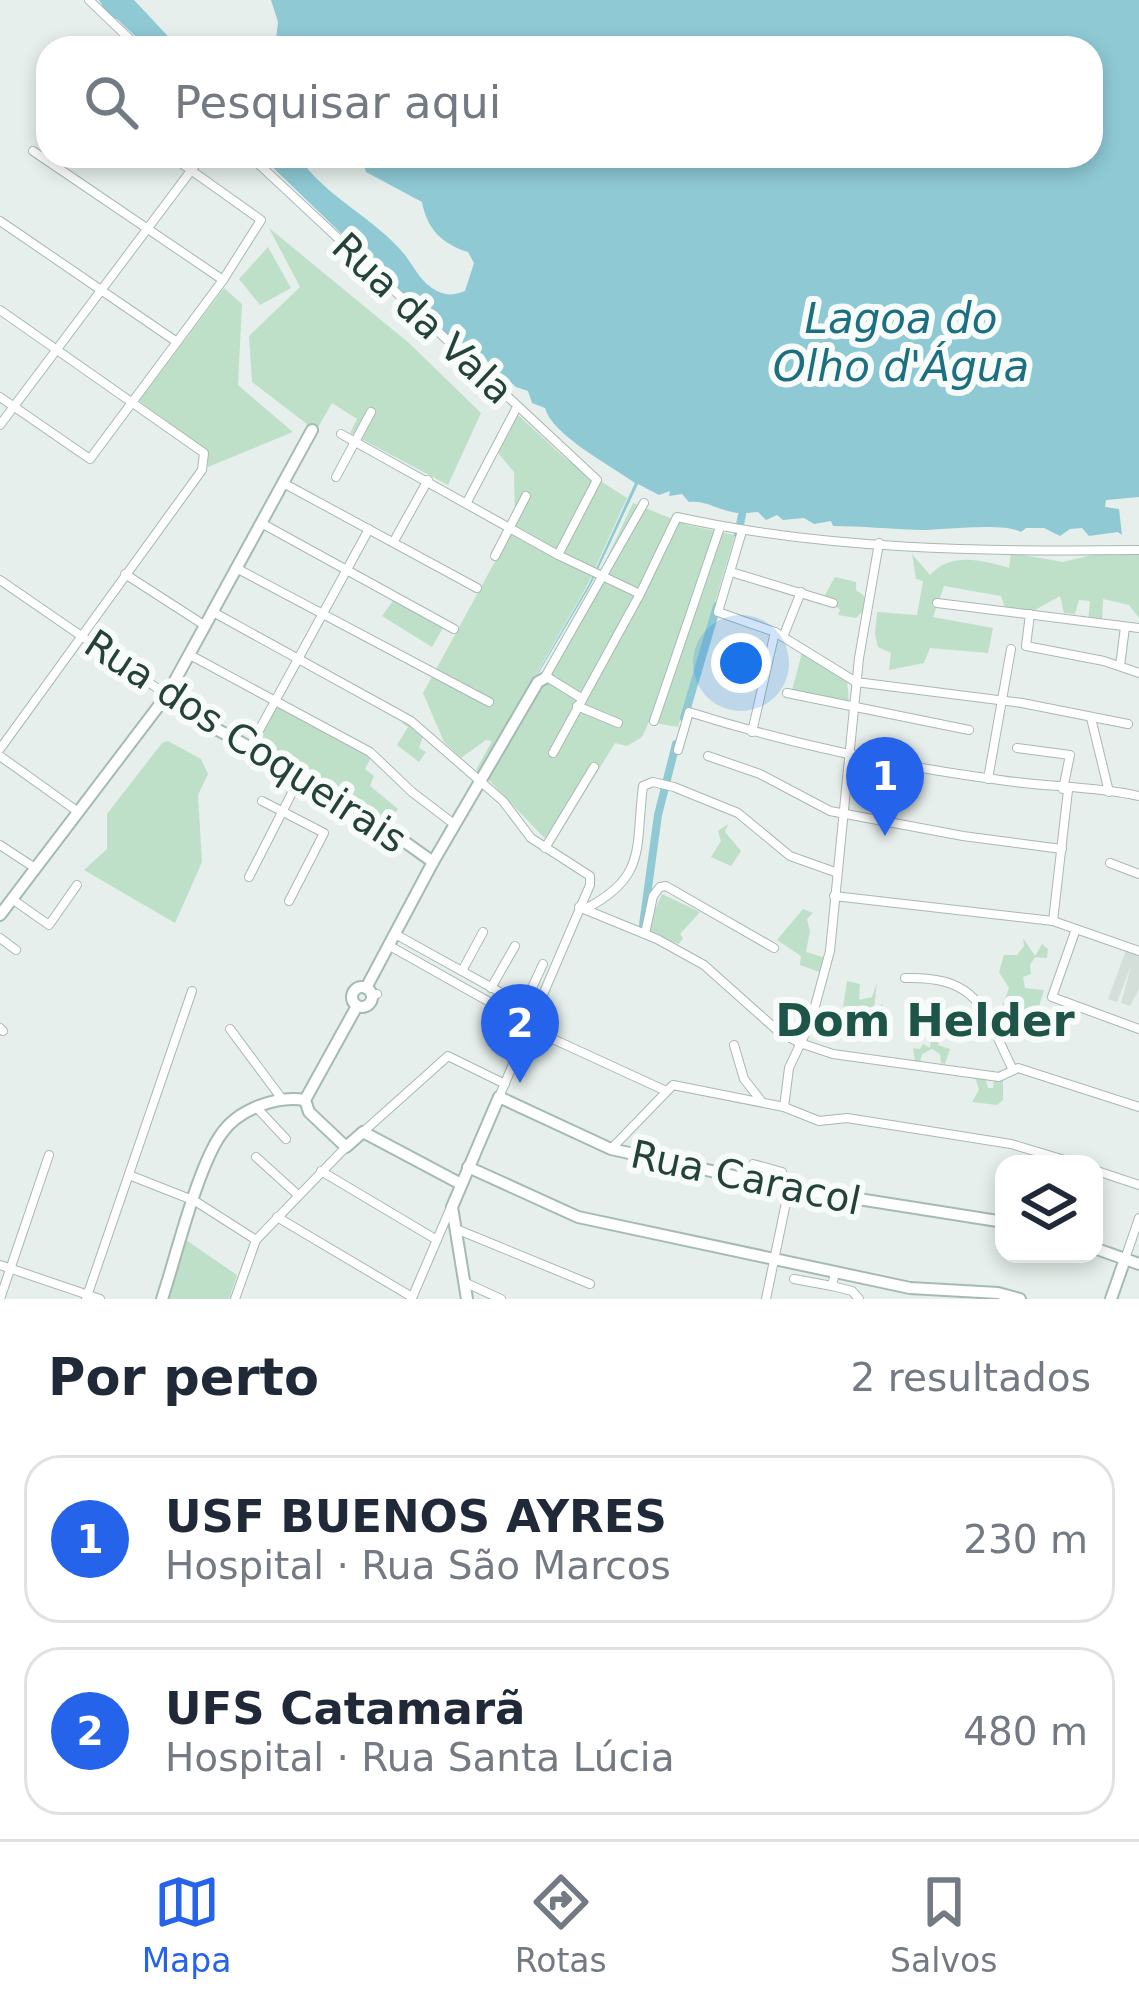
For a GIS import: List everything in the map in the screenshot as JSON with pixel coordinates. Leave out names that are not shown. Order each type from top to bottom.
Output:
[{"type":"street","points":[[89,0],[126,36]]},
{"type":"street","points":[[58,168],[224,280]]},
{"type":"street","points":[[0,397],[90,459],[261,226],[256,213],[187,168]]},
{"type":"street","points":[[0,425],[193,168]]},
{"type":"street","name":"Rua da Vala","points":[[263,168],[597,479],[558,555]]},
{"type":"street","points":[[0,220],[177,342]]},
{"type":"street","points":[[0,310],[204,453],[202,470],[0,753],[76,811]]},
{"type":"street","points":[[467,502],[517,407]]},
{"type":"street","points":[[336,477],[371,412]]},
{"type":"street","points":[[0,915],[166,695],[312,430]]},
{"type":"street","points":[[341,434],[558,555],[640,595]]},
{"type":"street","points":[[394,541],[428,480]]},
{"type":"street","points":[[285,484],[477,588]]},
{"type":"street","points":[[495,556],[526,496]]},
{"type":"street","points":[[346,1147],[309,1112],[305,1100],[357,1006],[354,992],[371,992],[391,939],[454,824],[538,682],[546,677],[598,576],[644,503]]},
{"type":"street","points":[[553,754],[677,517],[742,531],[879,543],[1139,550]]},
{"type":"street","points":[[263,524],[454,629]]},
{"type":"street","points":[[654,721],[720,526]]},
{"type":"street","points":[[250,747],[368,529]]},
{"type":"street","points":[[742,531],[718,612],[779,635],[856,682],[1004,701],[1128,724]]},
{"type":"street","points":[[784,1107],[788,1068],[819,998],[830,951],[856,682],[879,543]]},
{"type":"street","points":[[236,568],[489,702]]},
{"type":"street","points":[[730,572],[832,603]]},
{"type":"street","points":[[125,574],[205,626]]},
{"type":"street","name":"Rua dos Coqueirais","points":[[0,580],[198,719],[358,807],[433,862]]},
{"type":"street","points":[[752,732],[779,635],[801,592]]},
{"type":"street","points":[[937,603],[1139,628]]},
{"type":"street","points":[[213,612],[411,721],[481,779],[524,830],[590,876],[582,908],[411,1298],[277,1217]]},
{"type":"street","points":[[1030,614],[1024,643],[1030,648],[1139,673]]},
{"type":"street","points":[[1120,666],[1125,627]]},
{"type":"street","points":[[988,779],[1011,649]]},
{"type":"street","points":[[190,655],[370,752],[454,824]]},
{"type":"street","points":[[546,677],[618,723]]},
{"type":"street","points":[[788,693],[970,730]]},
{"type":"street","points":[[677,750],[689,712],[752,732],[988,779],[1139,794]]},
{"type":"street","points":[[1090,717],[1109,792]]},
{"type":"street","points":[[1017,748],[1070,755],[1053,921]]},
{"type":"street","points":[[708,756],[760,774],[842,813],[1062,849]]},
{"type":"street","points":[[545,848],[594,767]]},
{"type":"street","points":[[249,877],[301,774]]},
{"type":"street","points":[[582,908],[614,894],[626,879],[637,848],[643,786],[665,785],[738,813],[790,856],[835,872]]},
{"type":"street","points":[[262,801],[324,833],[289,901]]},
{"type":"street","points":[[0,845],[34,868]]},
{"type":"street","points":[[1110,863],[1139,874]]},
{"type":"street","points":[[12,899],[49,925],[76,885]]},
{"type":"street","points":[[645,934],[653,896],[666,886],[774,948]]},
{"type":"street","points":[[834,896],[1053,921],[1139,951]]},
{"type":"street","points":[[582,908],[704,965],[769,1024],[800,1043],[833,1054],[999,1077],[1012,1069],[1057,1078],[1139,1106]]},
{"type":"street","points":[[1076,928],[1052,997],[1139,1029]]},
{"type":"street","points":[[462,971],[483,932]]},
{"type":"street","points":[[0,938],[16,950]]},
{"type":"street","points":[[391,939],[523,1005]]},
{"type":"street","points":[[391,939],[515,1018],[521,1017],[543,964]]},
{"type":"street","points":[[491,988],[515,946]]},
{"type":"street","points":[[905,977],[949,979],[964,987],[1012,1069]]},
{"type":"street","points":[[87,1297],[192,991]]},
{"type":"street","points":[[530,1028],[665,1090]]},
{"type":"street","points":[[230,1029],[282,1099]]},
{"type":"street","points":[[734,1045],[744,1079],[765,1105]]},
{"type":"street","points":[[235,1299],[256,1240],[346,1147],[445,1059],[456,1058],[505,1084]]},
{"type":"street","points":[[611,1149],[665,1090],[676,1085],[784,1107],[818,1120],[847,1118],[1051,1155]]},
{"type":"street","name":"Rua Caracol","points":[[499,1097],[611,1149],[789,1188],[995,1221]]},
{"type":"street","points":[[162,1299],[222,1133],[257,1108],[282,1099],[305,1100]]},
{"type":"street","points":[[257,1108],[286,1139]]},
{"type":"street","points":[[363,1132],[461,1184]]},
{"type":"street","points":[[0,1299],[49,1156]]},
{"type":"street","points":[[256,1157],[298,1195]]},
{"type":"street","points":[[753,1164],[782,1172]]},
{"type":"street","points":[[468,1167],[578,1217],[773,1257],[834,1280],[859,1299]]},
{"type":"street","points":[[321,1171],[437,1240]]},
{"type":"street","points":[[1103,1173],[1139,1185]]},
{"type":"street","points":[[129,1175],[195,1201],[256,1240]]},
{"type":"street","points":[[766,1299],[789,1188]]},
{"type":"street","points":[[452,1207],[466,1299]]},
{"type":"street","points":[[1111,1299],[1139,1218]]},
{"type":"street","points":[[456,1229],[590,1285]]},
{"type":"street","points":[[1103,1251],[1139,1264]]},
{"type":"street","points":[[0,1264],[100,1299]]},
{"type":"street","points":[[794,1279],[998,1293],[1020,1299]]},
{"type":"street","points":[[464,1283],[501,1299]]},
{"type":"shaded area","points":[[1126,950],[1139,955],[1139,989],[1130,1006],[1121,1003],[1132,963],[1117,1002],[1108,999]]},
{"type":"green space","points":[[269,228],[409,343],[481,413],[448,485],[350,433],[357,419],[332,403],[316,431],[252,382],[249,336],[300,287]]},
{"type":"green space","points":[[268,247],[291,288],[260,305],[239,279]]},
{"type":"green space","points":[[224,288],[242,304],[238,385],[293,432],[208,467],[208,451],[139,401]]},
{"type":"green space","points":[[518,415],[566,459],[627,498],[588,584],[480,772],[476,770],[492,741],[486,740],[461,758],[444,742],[423,693],[515,525],[514,472],[498,453]]},
{"type":"green space","points":[[633,503],[687,525],[735,535],[678,727],[649,722],[642,737],[627,746],[615,743],[552,846],[488,779]]},
{"type":"green space","points":[[1139,552],[1139,618],[1129,605],[1103,599],[1102,621],[1088,621],[1090,601],[1079,600],[1075,614],[1064,613],[1060,596],[1035,610],[1005,608],[1001,596],[944,586],[933,617],[993,628],[988,653],[930,648],[924,663],[889,670],[891,653],[878,647],[877,612],[917,615],[923,581],[916,579],[912,554],[930,575],[957,561],[1009,568],[1011,553],[1063,562],[1100,553]]},
{"type":"green space","points":[[835,577],[856,582],[856,590],[864,596],[868,606],[856,618],[838,615],[840,610],[825,595]]},
{"type":"green space","points":[[395,598],[444,626],[432,647],[382,616]]},
{"type":"green space","points":[[803,649],[847,678],[849,705],[791,694]]},
{"type":"green space","points":[[276,707],[372,756],[365,769],[374,776],[370,786],[398,809],[386,824],[321,779],[256,743]]},
{"type":"green space","points":[[404,718],[424,733],[419,748],[426,752],[419,762],[397,745],[408,727],[402,723]]},
{"type":"green space","points":[[168,741],[201,759],[208,774],[198,795],[202,862],[175,923],[84,870],[107,849],[107,814]]},
{"type":"green space","points":[[728,824],[725,832],[741,851],[731,866],[711,857],[721,841],[718,831]]},
{"type":"green space","points":[[662,894],[700,912],[680,934],[679,944],[652,934],[648,925]]},
{"type":"green space","points":[[803,909],[813,913],[807,919],[806,952],[826,958],[822,973],[800,965],[801,956],[777,940]]},
{"type":"green space","points":[[1023,938],[1035,956],[1042,944],[1048,949],[1047,958],[1035,957],[1031,974],[1023,977],[1025,988],[1044,990],[1034,1023],[1023,1027],[1000,1012],[1009,988],[999,972],[1004,955],[1017,955],[1024,946]]},
{"type":"green space","points":[[847,981],[860,984],[859,1000],[872,997],[877,983],[874,1008],[883,1004],[877,1014],[885,1026],[875,1033],[875,1039],[841,1022]]},
{"type":"green space","points":[[934,1017],[944,1020],[938,1045],[950,1049],[945,1064],[932,1049],[922,1054],[920,1063],[915,1062],[913,1048],[923,1044],[930,1048],[932,1031],[923,1029]]},
{"type":"green space","points":[[967,1072],[985,1076],[988,1088],[993,1088],[994,1079],[1003,1079],[1003,1100],[997,1105],[972,1102],[979,1090]]},
{"type":"green space","points":[[186,1240],[237,1275],[229,1299],[167,1299]]},
{"type":"water","points":[[99,0],[134,0],[168,36],[135,36],[117,19],[110,19]]},
{"type":"water","name":"Lagoa do Olho d'Água","points":[[271,0],[1139,0],[1139,497],[1106,500],[1105,507],[1119,509],[1122,535],[1089,536],[1082,528],[1060,536],[1044,528],[1021,532],[988,527],[833,526],[831,521],[814,524],[777,515],[766,520],[758,512],[731,512],[689,502],[682,494],[669,496],[670,491],[659,495],[638,484],[591,584],[481,771],[589,584],[635,483],[558,429],[545,408],[532,403],[528,391],[497,370],[498,363],[489,364],[483,354],[465,353],[273,168],[307,168],[393,242],[427,284],[454,294],[465,291],[474,263],[468,252],[437,234],[422,202],[365,168],[1103,168],[1103,36],[276,36],[278,22]]},
{"type":"waterway","points":[[738,534],[742,515]]},
{"type":"waterway","points":[[684,718],[717,606]]},
{"type":"waterway","points":[[643,925],[658,815],[676,744]]},
{"type":"place","name":"USF BUENOS AYRES","points":[[885,836]]},
{"type":"place","name":"UFS Catamarã","points":[[520,1083]]},
{"type":"district","name":"Dom Helder","points":[[925,1020]]}]
